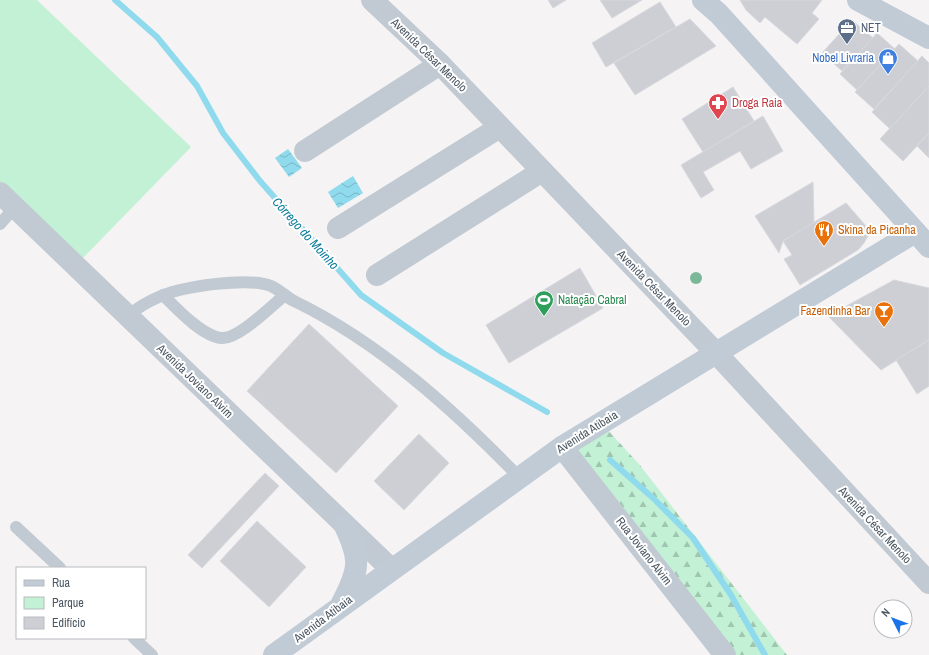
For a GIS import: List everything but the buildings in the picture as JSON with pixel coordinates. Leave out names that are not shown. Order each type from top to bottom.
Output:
[{"type":"main road","points":[[858,0],[929,38]]},
{"type":"main road","points":[[714,5],[922,240]]},
{"type":"main road","name":"Avenida Atibaia","points":[[274,655],[390,569],[562,447],[717,354],[922,240]]},
{"type":"main road","points":[[340,606],[354,580],[356,566],[354,545],[344,524]]},
{"type":"street","name":"Avenida César Menolo","points":[[372,0],[440,64],[717,354],[929,583]]},
{"type":"street","points":[[305,151],[440,64]]},
{"type":"street","points":[[338,228],[500,127]]},
{"type":"street","points":[[377,275],[542,171]]},
{"type":"street","name":"Avenida Joviano Alvim","points":[[8,200],[390,569]]},
{"type":"street","name":"Rua Joviano Alvim","points":[[562,447],[726,655]]},
{"type":"lane","points":[[0,224],[8,200]]},
{"type":"lane","points":[[128,316],[140,306],[163,295],[213,285],[254,282],[272,286],[285,295],[317,311],[406,371],[520,477]]},
{"type":"lane","points":[[163,295],[208,334],[222,338],[230,337],[240,332],[285,295]]},
{"type":"lane","points":[[16,527],[59,567]]},
{"type":"lane","points":[[135,639],[152,655]]},
{"type":"green space","points":[[0,0],[37,0],[191,147],[81,260],[0,183]]},
{"type":"green space","points":[[603,425],[639,464],[787,655],[727,655],[565,448]]},
{"type":"water","points":[[288,149],[302,168],[289,177],[275,158]]},
{"type":"water","points":[[353,176],[363,193],[338,208],[328,192]]},
{"type":"waterway","name":"Córrego do Moinho","points":[[115,0],[157,37],[197,86],[223,133],[260,181],[361,295],[443,353],[547,412]]},
{"type":"waterway","points":[[610,460],[653,498],[693,538],[731,595],[765,655]]},
{"type":"place","name":"NET","points":[[847,45]]},
{"type":"place","name":"Nobel Livraria","points":[[888,75]]},
{"type":"place","name":"Droga Raia","points":[[718,120]]},
{"type":"place","name":"Skina da Picanha","points":[[824,247]]},
{"type":"place","name":"Natação Cabral","points":[[544,317]]},
{"type":"place","name":"Fazendinha Bar","points":[[884,328]]}]
